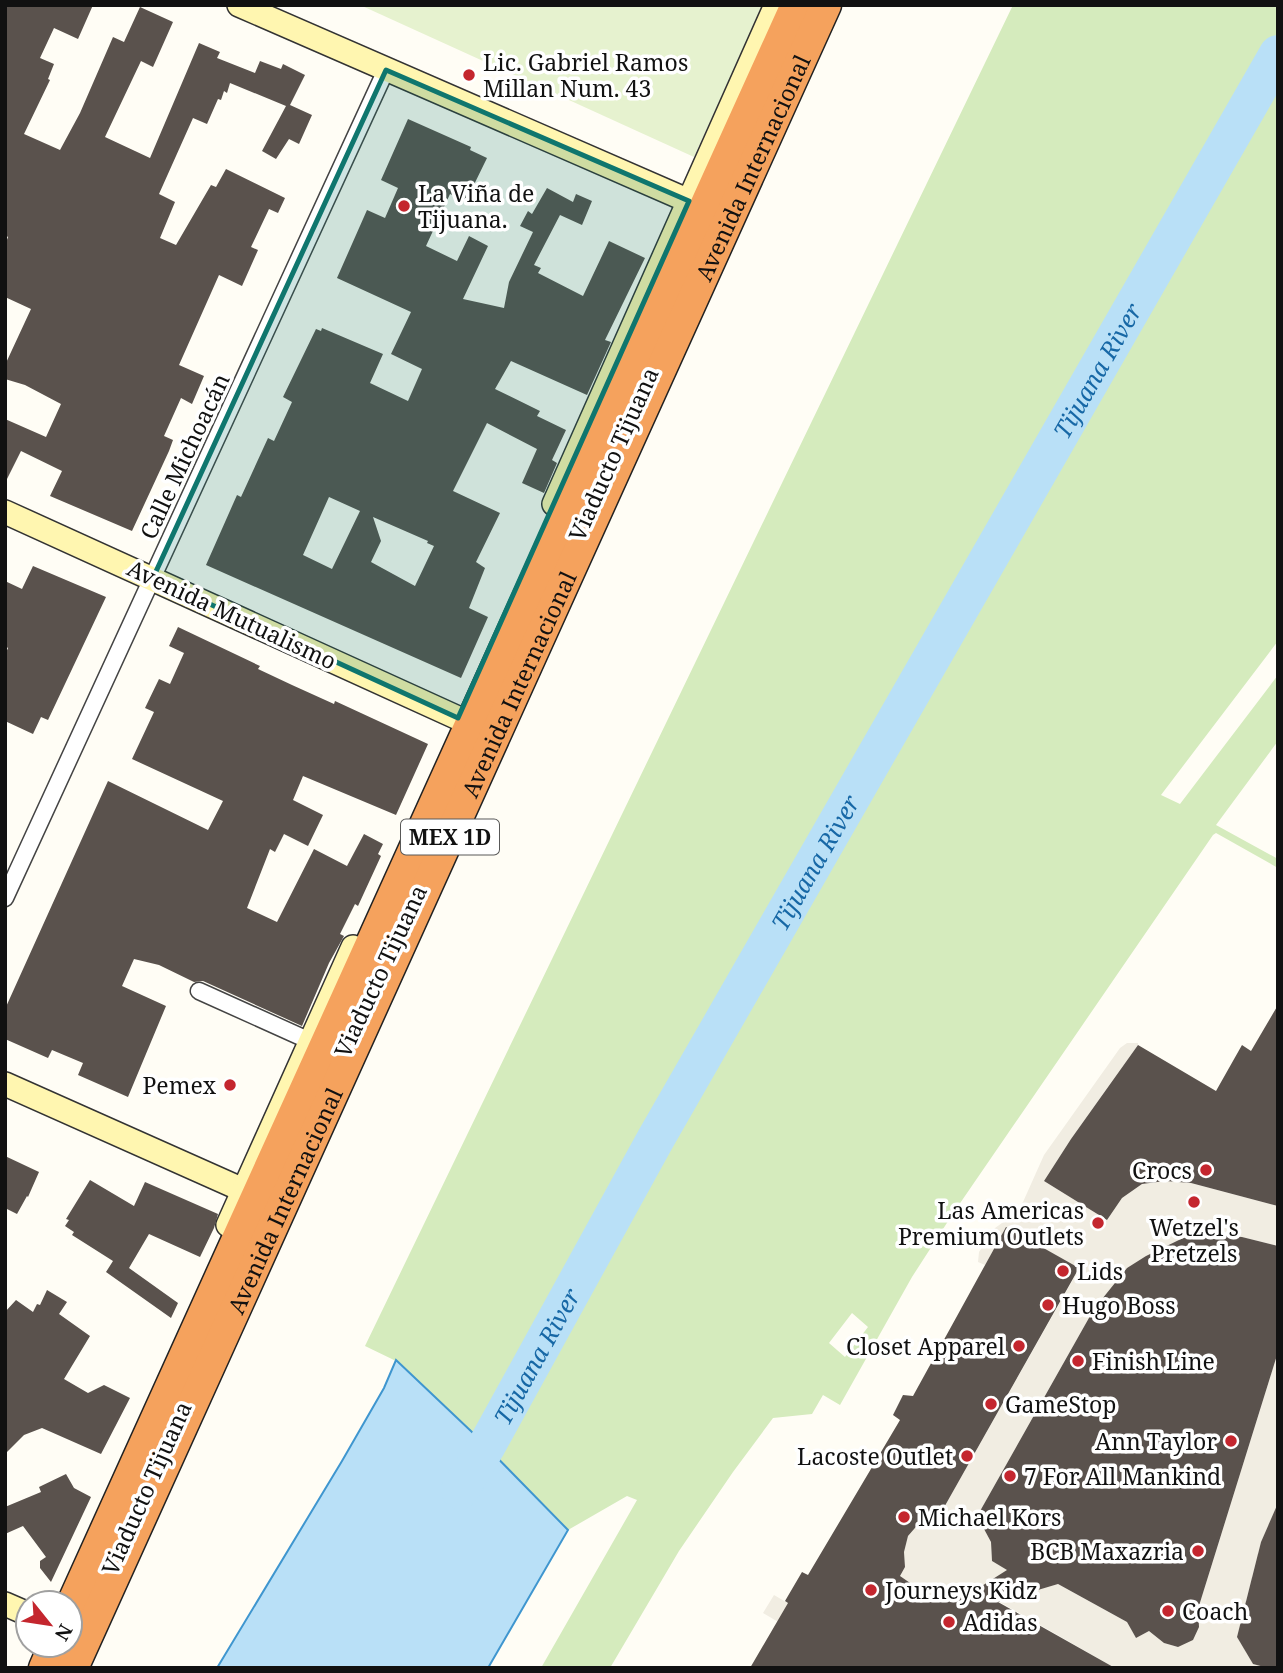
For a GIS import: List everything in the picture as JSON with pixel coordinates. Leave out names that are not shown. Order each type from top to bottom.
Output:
[{"type":"highway","name":"Avenida Internacional","points":[[79,1589],[796,5]]},
{"type":"highway","name":"Viaducto Tijuana","points":[[84,1596],[806,5]]},
{"type":"highway","name":"Viaducto Tijuana","points":[[64,1668],[816,5]]},
{"type":"highway","name":"Avenida Internacional","points":[[73,1668],[826,5]]},
{"type":"main road","points":[[239,5],[689,201]]},
{"type":"main road","name":"Avenida Internacional","points":[[67,1589],[243,1190],[458,718],[776,5]]},
{"type":"main road","name":"Avenida Mutualismo","points":[[5,512],[458,718]]},
{"type":"main road","points":[[5,1084],[243,1190]]},
{"type":"street","name":"Calle Michoacán","points":[[5,898],[386,70]]},
{"type":"street","points":[[199,991],[310,1041]]},
{"type":"highlighted area","points":[[386,70],[689,201],[458,718],[153,578]]},
{"type":"green space","points":[[360,5],[763,5],[694,157]]},
{"type":"green space","points":[[1013,5],[1278,5],[1278,641],[1161,795],[1180,804],[1278,675],[1278,741],[1216,825],[1278,859],[1278,868],[1216,833],[1213,835],[954,1212],[912,1277],[840,1405],[823,1395],[812,1414],[773,1418],[679,1551],[610,1668],[541,1668],[637,1500],[627,1496],[568,1530],[473,1433],[396,1361],[365,1346]],"holes":[[[852,1313],[868,1327],[845,1357],[829,1343]]]},
{"type":"shaded area","points":[[1127,1043],[1138,1045],[1044,1181],[1107,1220],[1122,1198],[1142,1184],[1165,1181],[1191,1183],[1278,1206],[1278,1246],[1242,1237],[1203,1234],[1183,1238],[1127,1268],[1094,1309],[975,1520],[991,1542],[992,1561],[1040,1589],[1058,1584],[1127,1622],[1136,1638],[1149,1631],[1164,1643],[1178,1647],[1198,1609],[1278,1352],[1278,1503],[1261,1542],[1237,1637],[1253,1664],[1268,1668],[1115,1668],[977,1589],[843,1660],[763,1613],[774,1595],[861,1646],[905,1567],[904,1552],[908,1536],[921,1521],[942,1511],[1079,1269],[1006,1227],[985,1265],[978,1262],[979,1252],[995,1228],[1009,1218],[1023,1202],[1044,1155],[1120,1048]]},
{"type":"water","points":[[396,1360],[473,1433],[568,1530],[488,1668],[217,1668],[342,1461],[384,1388]]},
{"type":"building","points":[[5,5],[93,5],[78,39],[54,28],[40,58],[54,64],[48,79],[50,80],[24,134],[60,150],[80,113],[113,37],[124,42],[140,7],[173,22],[153,67],[141,61],[105,137],[150,158],[199,43],[220,52],[217,58],[255,73],[260,61],[281,69],[283,64],[305,75],[290,105],[312,115],[299,144],[289,139],[276,159],[262,151],[286,106],[230,83],[227,93],[224,91],[221,100],[218,99],[207,124],[193,118],[159,194],[175,202],[160,238],[176,245],[211,185],[216,187],[226,169],[285,198],[278,213],[269,209],[251,247],[258,250],[242,286],[219,275],[179,365],[204,376],[192,404],[181,398],[164,436],[173,440],[169,451],[132,531],[50,496],[62,471],[21,451],[5,483],[5,419],[46,437],[61,404],[25,385],[5,379],[5,365],[31,309],[5,297],[5,245],[8,237],[5,235]]},
{"type":"building","points":[[408,119],[471,147],[470,150],[487,158],[466,201],[450,194],[426,246],[457,261],[469,236],[488,246],[463,299],[504,308],[509,282],[533,232],[520,226],[528,211],[532,214],[547,188],[573,202],[576,194],[592,201],[582,225],[560,215],[534,265],[541,268],[538,273],[583,296],[609,241],[645,258],[605,340],[611,342],[587,395],[511,361],[495,389],[540,411],[537,416],[566,430],[552,460],[557,463],[544,493],[522,483],[537,449],[487,423],[453,491],[500,513],[476,562],[485,568],[469,608],[488,617],[461,678],[206,565],[237,495],[241,497],[268,438],[274,441],[292,402],[283,397],[316,329],[321,331],[322,328],[383,354],[370,383],[408,401],[422,369],[391,354],[411,312],[337,278],[367,210],[385,218],[398,188],[381,180]],"holes":[[[329,497],[360,511],[332,569],[303,555]],[[373,517],[434,546],[415,586],[371,562],[381,541]]]},
{"type":"building","points":[[33,566],[106,597],[48,720],[41,717],[33,734],[5,721],[5,655],[8,648],[5,646],[5,581],[22,589]]},
{"type":"building","points":[[178,627],[260,666],[258,669],[292,685],[334,704],[335,701],[428,744],[396,815],[303,776],[293,800],[323,815],[308,846],[284,834],[275,852],[270,849],[247,908],[277,922],[314,849],[347,866],[364,834],[383,844],[378,854],[381,856],[358,906],[355,904],[340,934],[344,936],[329,963],[302,1026],[203,981],[194,982],[159,965],[134,959],[122,986],[166,1006],[128,1097],[78,1075],[83,1063],[52,1050],[48,1058],[5,1039],[5,1009],[108,781],[208,830],[223,801],[132,759],[154,712],[145,708],[159,679],[170,684],[184,653],[169,646]]},
{"type":"building","points":[[1278,1005],[1278,1206],[1191,1183],[1165,1181],[1142,1184],[1122,1198],[1107,1220],[1044,1181],[1138,1045],[1216,1091],[1242,1045],[1251,1051]]},
{"type":"building","points":[[5,1156],[39,1172],[17,1214],[5,1208]]},
{"type":"building","points":[[90,1180],[134,1206],[145,1182],[218,1214],[200,1257],[149,1234],[129,1268],[178,1303],[171,1318],[106,1272],[113,1261],[72,1235],[74,1232],[65,1226],[69,1220],[66,1219]]},
{"type":"building","points":[[1006,1227],[1079,1268],[942,1511],[921,1521],[908,1536],[904,1552],[905,1567],[900,1576],[926,1594],[947,1600],[966,1596],[1007,1570],[992,1561],[991,1542],[975,1520],[1094,1309],[1127,1268],[1183,1238],[1203,1234],[1242,1237],[1278,1246],[1278,1352],[1198,1609],[1199,1627],[1193,1640],[1178,1647],[1164,1643],[1149,1631],[1136,1638],[1127,1622],[1058,1584],[998,1602],[1115,1668],[750,1668],[788,1603],[785,1601],[802,1572],[808,1575],[900,1420],[893,1415],[903,1395],[913,1396]]},
{"type":"building","points":[[47,1290],[67,1302],[59,1314],[90,1336],[64,1379],[88,1393],[104,1385],[130,1398],[101,1454],[42,1428],[24,1435],[5,1454],[5,1312],[16,1300],[33,1312],[37,1304],[40,1305]]},
{"type":"building","points":[[66,1474],[74,1488],[91,1497],[51,1582],[40,1568],[40,1561],[46,1557],[23,1526],[5,1534],[5,1507],[41,1492],[39,1487]]},
{"type":"building","points":[[1278,1503],[1278,1668],[1268,1668],[1253,1664],[1237,1637],[1261,1542]]},
{"type":"waterway","name":"Tijuana River","points":[[460,1490],[655,1140],[1278,54]]},
{"type":"place","name":"Lic. Gabriel Ramos Millan Num. 43","points":[[469,75]]},
{"type":"place","name":"La Viña de Tijuana.","points":[[404,206]]},
{"type":"place","name":"Pemex","points":[[230,1085]]},
{"type":"place","name":"Crocs","points":[[1206,1170]]},
{"type":"place","name":"Wetzel's Pretzels","points":[[1194,1202]]},
{"type":"place","name":"Las Americas Premium Outlets","points":[[1098,1223]]},
{"type":"place","name":"Lids","points":[[1063,1271]]},
{"type":"place","name":"Hugo Boss","points":[[1048,1305]]},
{"type":"place","name":"Closet Apparel","points":[[1019,1346]]},
{"type":"place","name":"Finish Line","points":[[1078,1361]]},
{"type":"place","name":"GameStop","points":[[991,1404]]},
{"type":"place","name":"Ann Taylor","points":[[1231,1441]]},
{"type":"place","name":"Lacoste Outlet","points":[[967,1456]]},
{"type":"place","name":"7 For All Mankind","points":[[1010,1476]]},
{"type":"place","name":"Michael Kors","points":[[904,1517]]},
{"type":"place","name":"BCB Maxazria","points":[[1198,1551]]},
{"type":"place","name":"Journeys Kidz","points":[[871,1590]]},
{"type":"place","name":"Coach","points":[[1168,1611]]},
{"type":"place","name":"Adidas","points":[[949,1622]]}]
